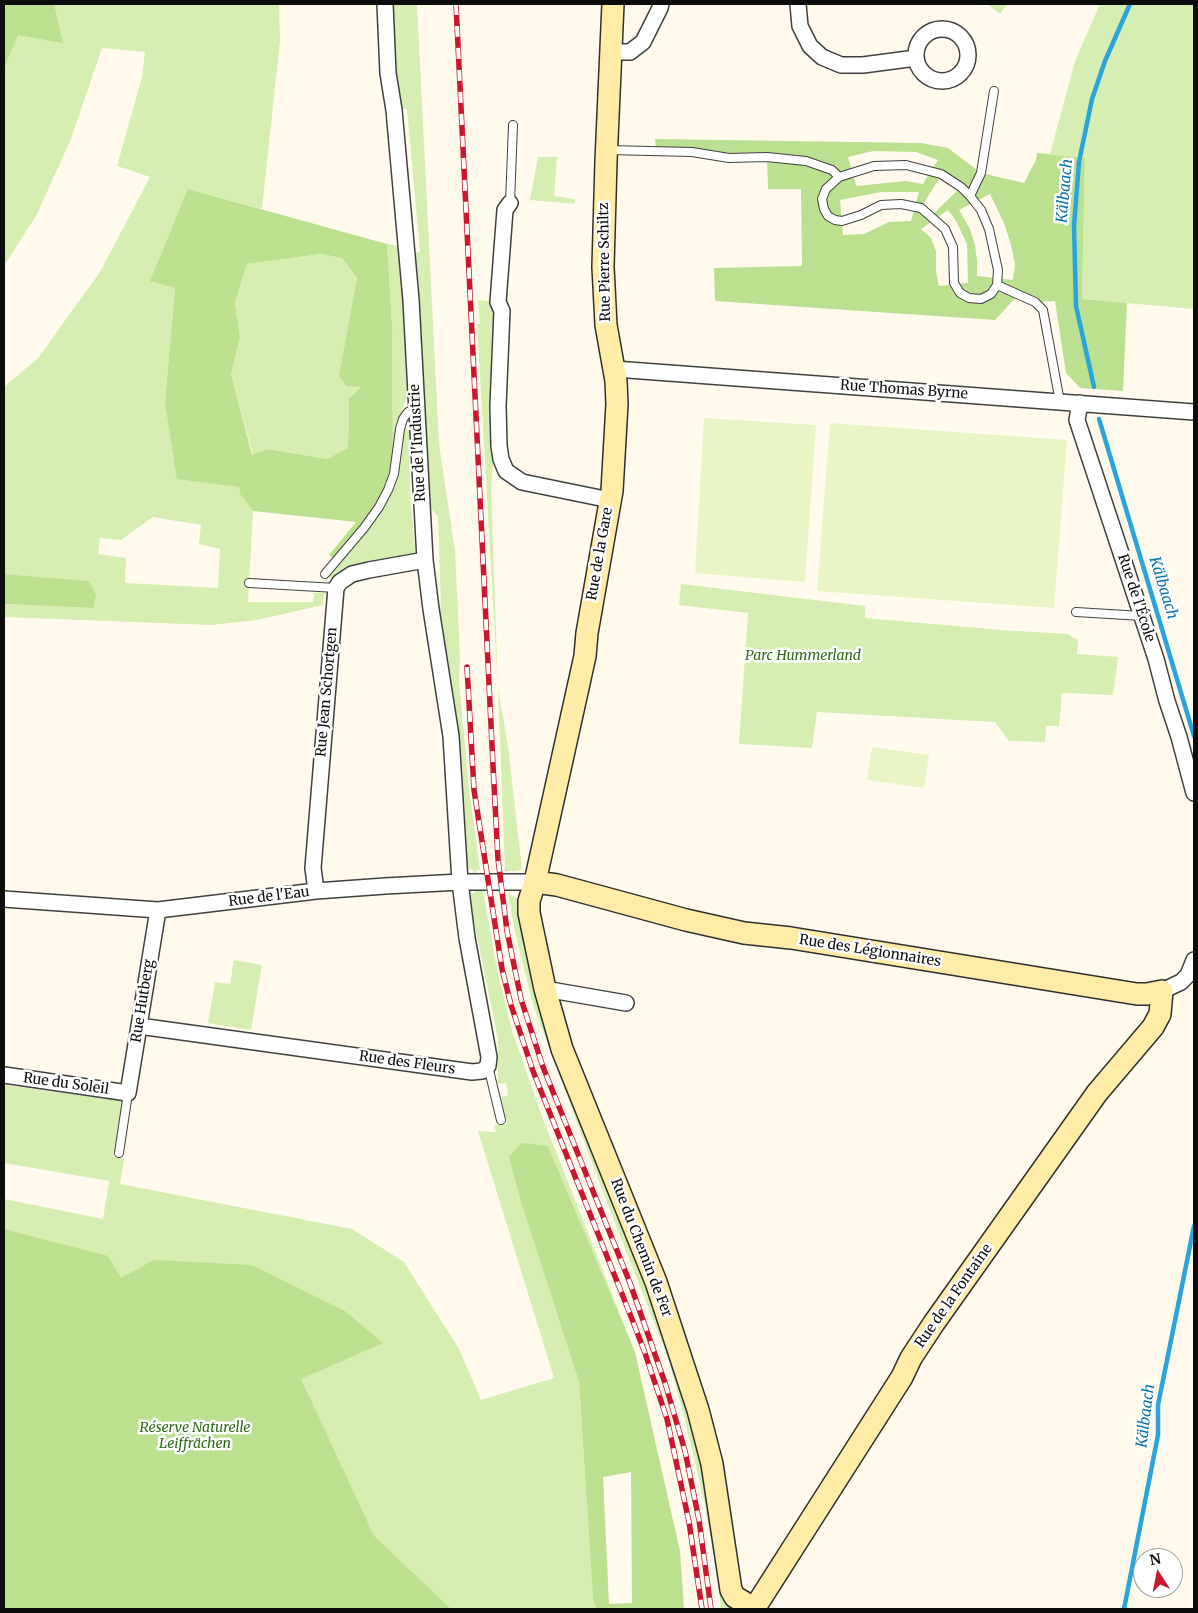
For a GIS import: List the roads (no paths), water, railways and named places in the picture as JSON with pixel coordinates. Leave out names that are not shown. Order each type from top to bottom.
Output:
[{"type":"main road","name":"Rue Pierre Schiltz","points":[[610,500],[618,404],[606,326],[603,267],[613,4]]},
{"type":"main road","name":"Rue de la Gare","points":[[535,882],[585,656],[587,633],[610,500]]},
{"type":"main road","name":"Rue du Chemin de Fer","points":[[535,882],[529,901],[529,914],[545,989],[562,1049],[656,1282],[687,1372],[712,1464],[731,1590],[736,1598],[754,1609]]},
{"type":"main road","name":"Rue des Légionnaires","points":[[535,882],[557,885],[686,920],[744,933],[791,938],[1137,994],[1162,991]]},
{"type":"main road","name":"Rue de la Fontaine","points":[[754,1609],[902,1377],[911,1358],[934,1323],[1097,1093],[1153,1027],[1160,1014],[1162,991]]},
{"type":"street","name":"Rue de l'Industrie","points":[[385,4],[388,73],[394,110],[407,250],[425,560],[451,736],[460,882]]},
{"type":"street","points":[[612,52],[630,52],[644,42],[661,4]]},
{"type":"street","points":[[798,4],[800,26],[810,46],[822,57],[841,65],[863,65],[916,58]]},
{"type":"street","name":"Rue de la Gare","points":[[510,203],[505,210],[498,302],[502,311],[498,406],[501,459],[506,471],[522,482],[610,500]]},
{"type":"street","name":"Rue Thomas Byrne","points":[[614,369],[1194,412]]},
{"type":"street","name":"Rue de l'École","points":[[1080,404],[1077,420],[1156,659],[1168,708],[1179,737],[1194,793]]},
{"type":"street","points":[[336,588],[340,582],[352,574],[425,560]]},
{"type":"street","name":"Rue Jean Schortgen","points":[[316,891],[313,868],[336,588]]},
{"type":"street","points":[[460,882],[466,938],[490,1057],[488,1066]]},
{"type":"street","name":"Rue de l'Eau","points":[[4,899],[158,910],[316,891],[460,882],[535,882]]},
{"type":"street","name":"Rue Hutberg","points":[[128,1093],[158,910]]},
{"type":"street","name":"Rue des Légionnaires","points":[[1162,991],[1180,982],[1188,975],[1194,960]]},
{"type":"street","points":[[545,989],[626,1003]]},
{"type":"street","name":"Rue des Fleurs","points":[[139,1026],[472,1072],[482,1071],[488,1066]]},
{"type":"street","name":"Rue du Soleil","points":[[4,1075],[128,1093]]},
{"type":"lane","points":[[970,196],[981,173],[994,91]]},
{"type":"lane","name":"Rue de la Gare","points":[[510,203],[513,125]]},
{"type":"lane","points":[[606,150],[692,152],[729,158],[767,157],[806,161],[832,170],[838,177]]},
{"type":"lane","points":[[906,165],[941,174],[961,187],[970,196],[981,210],[989,229],[998,270],[997,285],[991,294],[981,299],[969,298],[960,292],[954,283],[953,247],[945,229],[920,208],[901,204],[881,205],[861,215],[842,221],[828,216],[822,199],[826,189],[838,177],[874,166],[906,165]]},
{"type":"lane","points":[[997,285],[1035,302],[1043,310],[1060,402]]},
{"type":"lane","points":[[325,574],[379,507],[394,474],[403,419],[408,412],[416,408]]},
{"type":"lane","points":[[249,583],[336,588]]},
{"type":"lane","points":[[1076,612],[1142,616]]},
{"type":"lane","points":[[488,1066],[501,1120]]},
{"type":"lane","points":[[119,1153],[128,1093]]},
{"type":"waterway","name":"Kälbaach","points":[[1094,387],[1076,306],[1074,226],[1079,162],[1092,99],[1105,61],[1130,4]]},
{"type":"waterway","name":"Kälbaach","points":[[1099,419],[1194,736]]},
{"type":"waterway","name":"Kälbaach","points":[[1124,1609],[1158,1435],[1158,1405],[1194,1226]]},
{"type":"railway","points":[[456,4],[498,859],[507,931],[521,999],[543,1067],[630,1283],[665,1383],[685,1451],[699,1520],[711,1609]]},
{"type":"railway","points":[[467,667],[474,790],[502,969],[511,1005],[533,1071],[632,1319],[667,1419],[689,1522],[702,1609]]},
{"type":"park label","name":"Parc Hummerland","points":[[803,656]]},
{"type":"park label","name":"Réserve Naturelle Leiffrächen","points":[[195,1436]]}]
